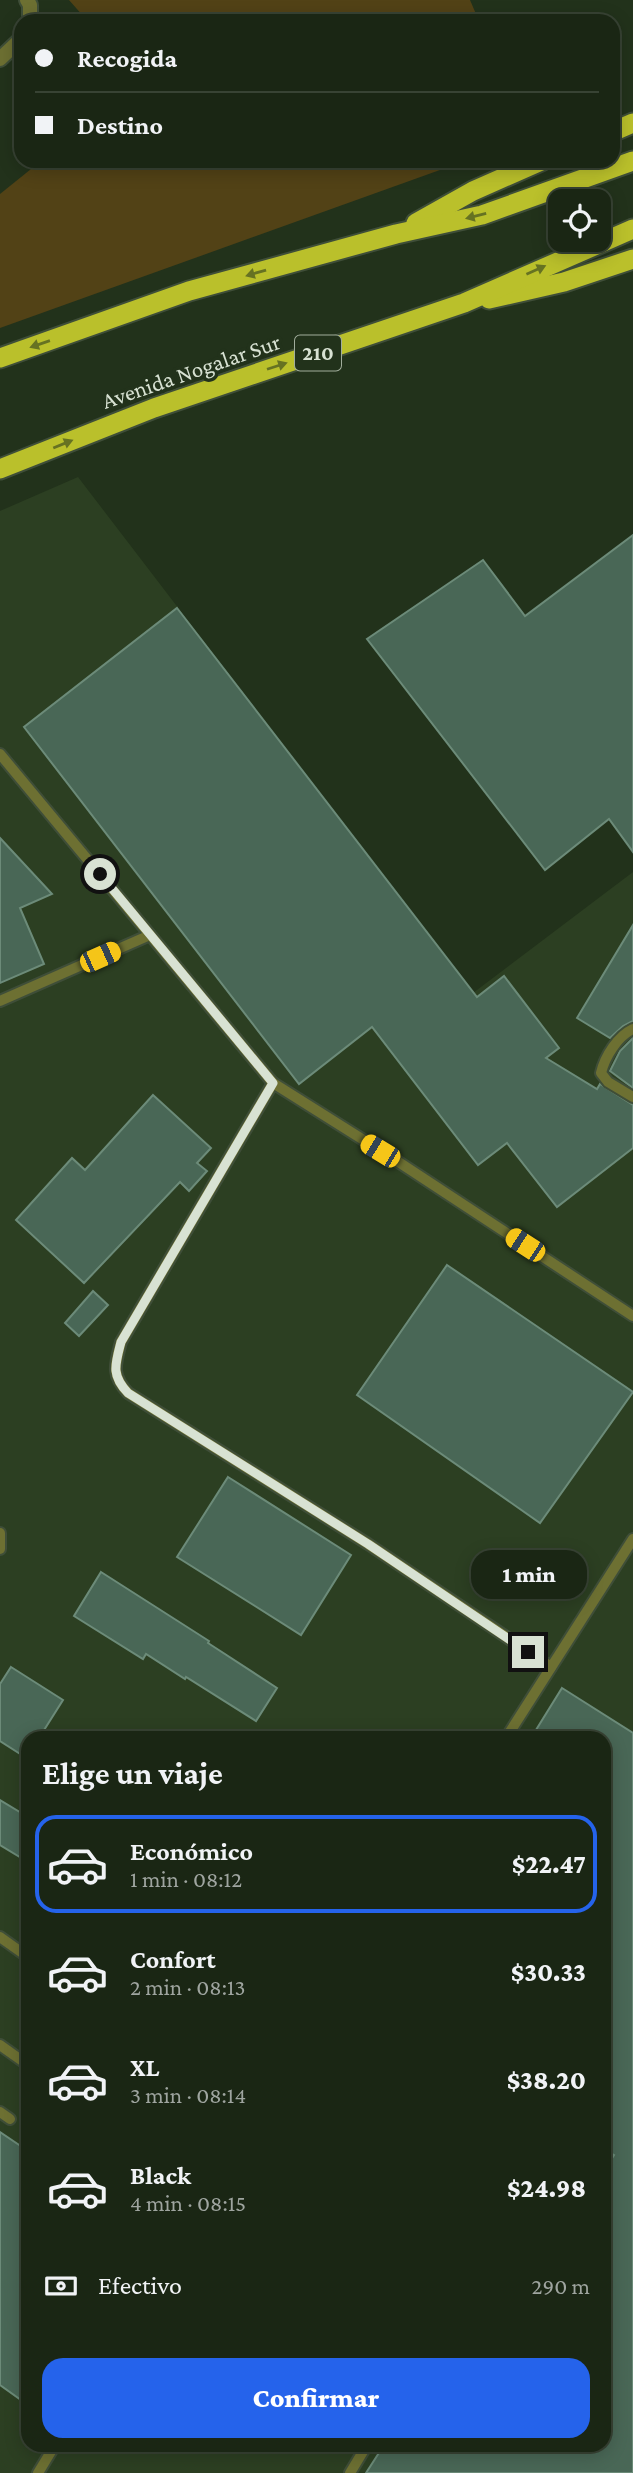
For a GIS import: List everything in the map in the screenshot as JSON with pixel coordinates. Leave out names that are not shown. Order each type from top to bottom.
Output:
[{"type":"highway","points":[[396,234],[473,191],[525,168]]},
{"type":"highway","points":[[0,358],[189,291],[396,234],[482,215],[613,168]]},
{"type":"highway","name":"Avenida Nogalar Sur","points":[[0,469],[154,408],[464,303],[633,229]]},
{"type":"highway","points":[[464,303],[515,295],[564,282],[633,258]]},
{"type":"street","points":[[0,59],[14,46]]},
{"type":"lane","points":[[0,754],[273,1083],[633,1316]]},
{"type":"lane","points":[[0,1001],[150,934]]},
{"type":"lane","points":[[633,1029],[623,1033],[603,1064],[601,1073],[608,1082],[633,1097]]},
{"type":"lane","points":[[273,1083],[121,1342],[115,1363],[117,1381],[128,1393],[368,1544],[551,1667]]},
{"type":"lane","points":[[0,1533],[0,1549]]},
{"type":"lane","points":[[510,1731],[633,1539]]},
{"type":"lane","points":[[0,1937],[21,1952]]},
{"type":"lane","points":[[0,2045],[21,2060]]},
{"type":"lane","points":[[0,2112],[10,2119]]},
{"type":"lane","points":[[38,2473],[51,2452]]},
{"type":"lane","points":[[350,2473],[364,2452]]},
{"type":"shaded area","points":[[69,0],[470,0],[476,14],[81,14]]},
{"type":"shaded area","points":[[32,168],[446,168],[0,328],[0,194]]},
{"type":"shaded area","points":[[78,477],[473,993],[633,872],[633,2473],[0,2473],[0,511]]},
{"type":"building","points":[[633,535],[633,852],[609,819],[545,870],[367,639],[483,560],[525,616]]},
{"type":"building","points":[[177,608],[477,997],[504,976],[559,1048],[546,1058],[597,1089],[600,1084],[633,1105],[633,1148],[557,1207],[507,1143],[478,1165],[372,1027],[299,1084],[24,727]]},
{"type":"building","points":[[0,838],[52,894],[20,908],[44,964],[0,983]]},
{"type":"building","points":[[633,925],[633,1021],[610,1038],[577,1018]]},
{"type":"building","points":[[633,1038],[633,1088],[610,1071],[620,1051]]},
{"type":"building","points":[[153,1095],[211,1148],[197,1163],[207,1171],[189,1191],[180,1182],[84,1283],[16,1220],[72,1158],[85,1170]]},
{"type":"building","points":[[447,1265],[633,1392],[540,1523],[357,1395]]},
{"type":"building","points":[[93,1291],[108,1305],[79,1336],[65,1323]]},
{"type":"building","points":[[228,1477],[351,1555],[301,1635],[177,1557]]},
{"type":"building","points":[[101,1572],[277,1688],[256,1721],[186,1677],[185,1679],[146,1654],[143,1659],[74,1616]]},
{"type":"building","points":[[11,1667],[63,1700],[43,1731],[21,1731],[21,1754],[0,1741],[0,1684]]},
{"type":"building","points":[[562,1688],[633,1733],[633,2473],[366,2473],[380,2452],[611,2452],[611,2160],[614,2155],[611,2153],[611,1731],[535,1731]]},
{"type":"building","points":[[0,1800],[21,1813],[21,1858],[0,1845]]},
{"type":"building","points":[[0,2132],[21,2146],[21,2400],[0,2385]]},
{"type":"route","points":[[100,874],[273,1083],[121,1342],[115,1363],[117,1381],[128,1393],[368,1544],[528,1652]]}]
